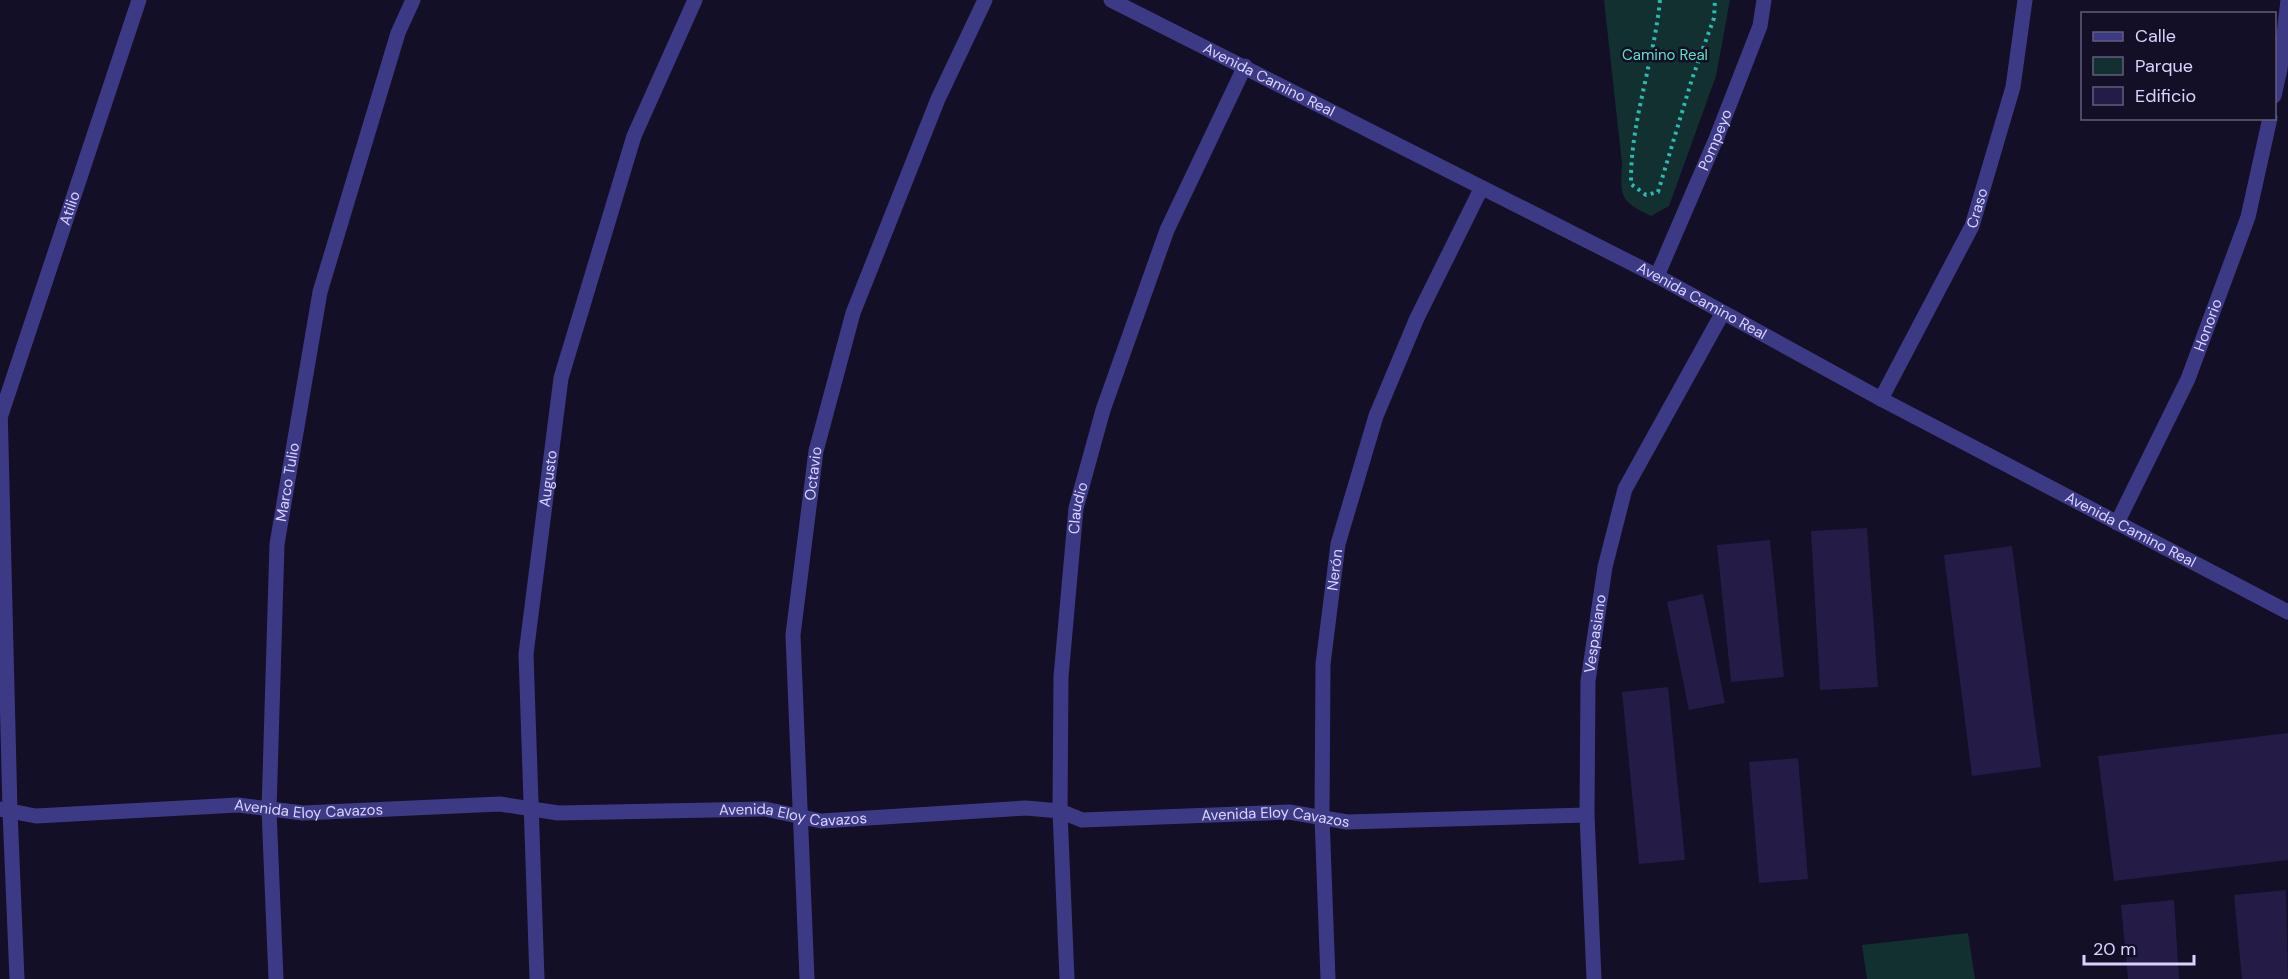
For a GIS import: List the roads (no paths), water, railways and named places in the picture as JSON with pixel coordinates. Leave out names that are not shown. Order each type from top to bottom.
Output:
[{"type":"street","name":"Atilio","points":[[1,416],[139,0]]},
{"type":"street","name":"Marco Tulio","points":[[276,979],[269,810],[277,544],[320,292],[398,33],[413,0]]},
{"type":"street","name":"Augusto","points":[[537,979],[526,654],[561,378],[634,136],[695,0]]},
{"type":"street","name":"Octavio","points":[[807,979],[793,635],[816,451],[853,313],[938,99],[986,0]]},
{"type":"street","name":"Avenida Camino Real","points":[[1111,0],[1245,66],[1480,189],[1658,276],[1722,314],[1881,399],[2288,612]]},
{"type":"street","name":"Pompeyo","points":[[1658,276],[1720,129],[1760,26],[1764,0]]},
{"type":"street","name":"Craso","points":[[1881,399],[1972,226],[2013,87],[2025,0]]},
{"type":"street","points":[[2276,87],[2288,0]]},
{"type":"street","name":"Claudio","points":[[1067,979],[1060,811],[1061,678],[1076,508],[1103,410],[1167,230],[1245,66]]},
{"type":"street","name":"Honorio","points":[[2117,523],[2188,379],[2248,217],[2270,120]]},
{"type":"street","name":"Nerón","points":[[1328,979],[1322,817],[1323,664],[1338,544],[1376,416],[1417,318],[1480,189]]},
{"type":"street","name":"Vespasiano","points":[[1594,979],[1587,815],[1588,681],[1605,567],[1625,489],[1722,314]]},
{"type":"street","points":[[0,405],[5,810],[17,979]]},
{"type":"street","name":"Avenida Eloy Cavazos","points":[[5,810],[36,816],[238,805],[303,813],[500,804],[558,813],[765,809],[821,821],[1026,808],[1060,811],[1082,820],[1289,812],[1347,822],[1587,815]]},
{"type":"park label","name":"Camino Real","points":[[1665,55]]}]
